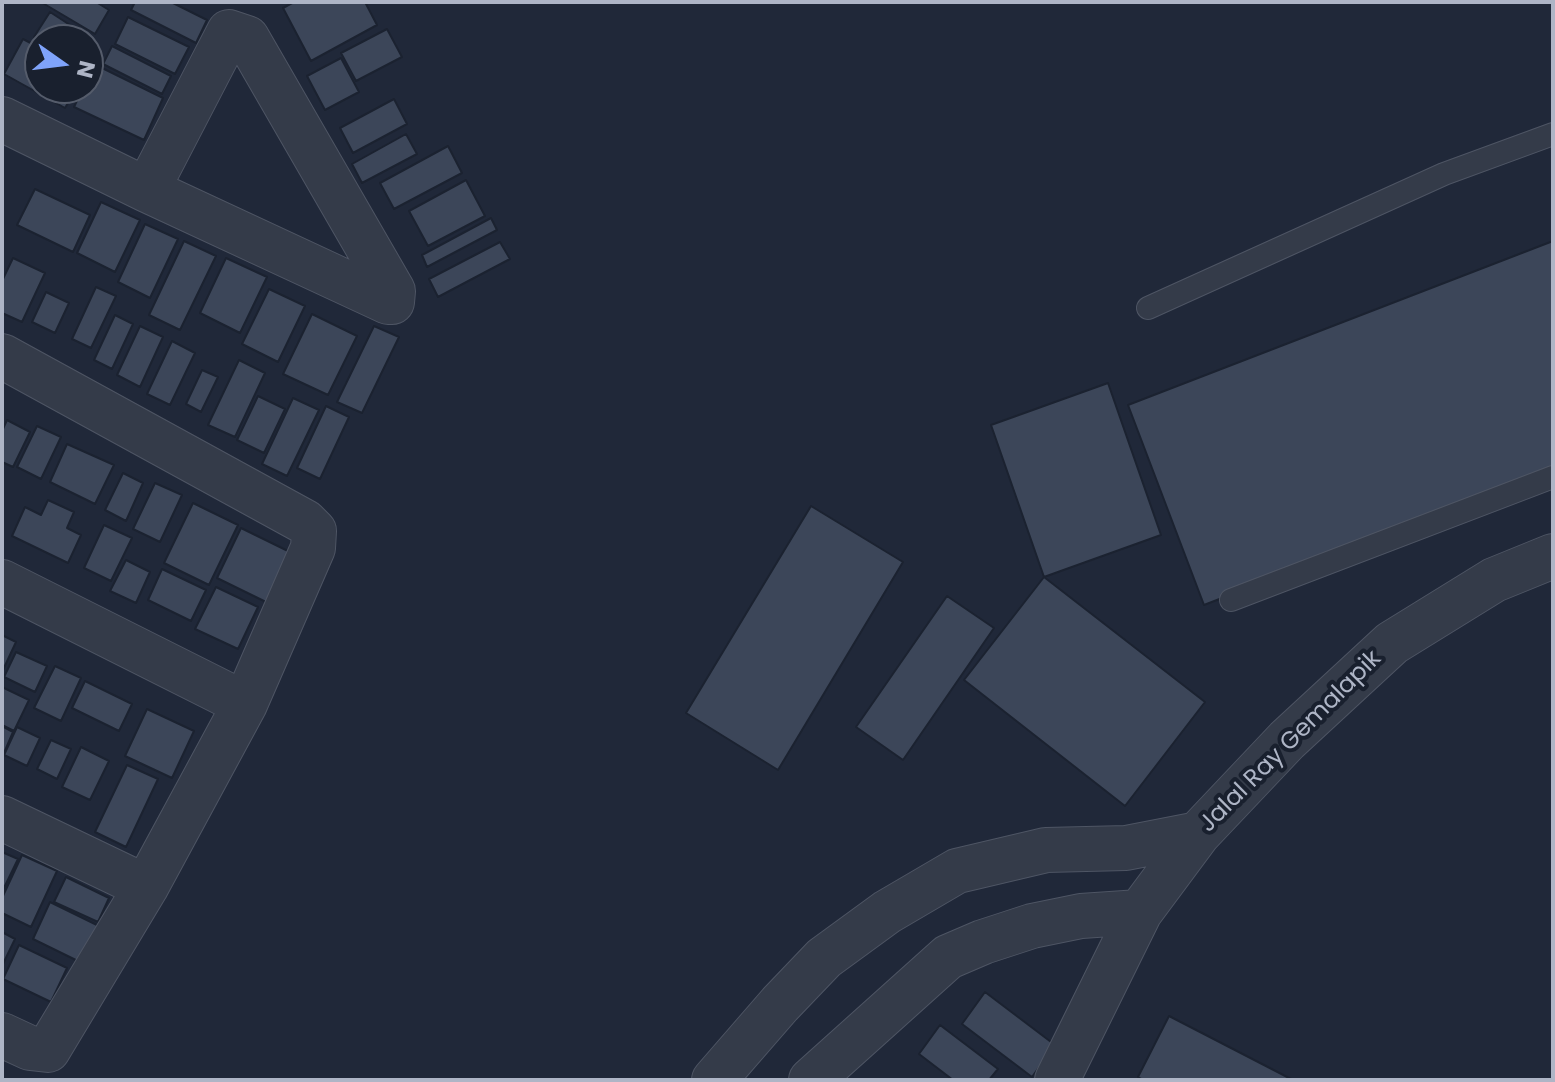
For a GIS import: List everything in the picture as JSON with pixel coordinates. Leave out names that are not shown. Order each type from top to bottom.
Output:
[{"type":"street","points":[[2,119],[147,190],[388,302],[394,298],[393,291],[247,38],[240,33],[229,32],[147,190]]},
{"type":"street","points":[[2,356],[305,522],[314,531],[313,548],[245,704],[146,887],[48,1050],[30,1048],[2,1035]]},
{"type":"street","name":"Jalal Ray Gemalapik","points":[[1057,1080],[1140,912],[1198,834],[1287,740],[1392,643],[1494,580],[1553,556]]},
{"type":"street","points":[[2,582],[245,704]]},
{"type":"street","points":[[2,818],[146,887]]},
{"type":"street","points":[[714,1080],[824,958],[887,912],[957,871],[1046,850],[1126,848],[1198,834]]},
{"type":"street","points":[[811,1080],[948,957],[1032,926],[1081,916],[1140,912]]},
{"type":"lane","points":[[1148,308],[1444,174],[1553,134]]},
{"type":"lane","points":[[1231,600],[1553,477]]},
{"type":"building","points":[[41,2],[96,2],[109,10],[101,24],[78,24]]},
{"type":"building","points":[[135,2],[171,2],[207,20],[196,43],[131,10]]},
{"type":"building","points":[[294,2],[365,2],[377,25],[311,61],[283,8]]},
{"type":"building","points":[[50,12],[68,24],[42,24]]},
{"type":"building","points":[[128,17],[189,47],[175,74],[115,44]]},
{"type":"building","points":[[387,29],[402,57],[356,81],[341,53]]},
{"type":"building","points":[[23,39],[24,40],[24,85],[4,74]]},
{"type":"building","points":[[112,46],[171,76],[162,94],[104,62]]},
{"type":"building","points":[[341,58],[359,92],[325,110],[307,76]]},
{"type":"building","points":[[104,69],[163,98],[144,140],[74,107],[75,104],[104,104]]},
{"type":"building","points":[[394,99],[407,124],[353,153],[340,128]]},
{"type":"building","points":[[406,134],[417,154],[362,183],[352,164]]},
{"type":"building","points":[[448,146],[462,173],[394,209],[380,183]]},
{"type":"building","points":[[466,180],[485,216],[428,246],[409,211]]},
{"type":"building","points":[[35,189],[90,215],[73,252],[17,225]]},
{"type":"building","points":[[101,202],[140,220],[115,272],[77,253]]},
{"type":"building","points":[[491,218],[497,230],[427,267],[422,255]]},
{"type":"building","points":[[145,224],[178,239],[150,298],[118,282]]},
{"type":"building","points":[[184,241],[216,256],[180,330],[149,315]]},
{"type":"building","points":[[1553,241],[1553,470],[1204,605],[1128,405]]},
{"type":"building","points":[[500,242],[510,259],[438,297],[429,279]]},
{"type":"building","points":[[13,258],[45,273],[22,322],[2,313],[2,281]]},
{"type":"building","points":[[226,258],[267,277],[240,333],[200,313]]},
{"type":"building","points":[[96,287],[116,296],[91,348],[72,339]]},
{"type":"building","points":[[269,289],[305,306],[278,362],[242,344]]},
{"type":"building","points":[[46,292],[69,303],[55,333],[32,322]]},
{"type":"building","points":[[312,314],[357,336],[328,395],[283,374]]},
{"type":"building","points":[[115,315],[133,324],[112,369],[94,360]]},
{"type":"building","points":[[140,326],[163,337],[140,387],[117,375]]},
{"type":"building","points":[[374,326],[399,337],[362,413],[337,402]]},
{"type":"building","points":[[172,341],[195,353],[170,405],[147,394]]},
{"type":"building","points":[[239,360],[265,373],[235,437],[208,425]]},
{"type":"building","points":[[202,370],[218,377],[201,412],[186,404]]},
{"type":"building","points":[[1108,383],[1161,535],[1044,577],[991,425]]},
{"type":"building","points":[[258,396],[285,409],[264,453],[237,440]]},
{"type":"building","points":[[293,398],[319,410],[287,476],[262,464]]},
{"type":"building","points":[[326,406],[349,417],[320,479],[297,468]]},
{"type":"building","points":[[7,420],[30,432],[13,467],[2,462],[2,431]]},
{"type":"building","points":[[37,426],[61,437],[41,479],[17,467]]},
{"type":"building","points":[[67,444],[114,465],[95,504],[50,482]]},
{"type":"building","points":[[123,473],[143,483],[126,521],[105,510]]},
{"type":"building","points":[[155,483],[182,495],[160,542],[133,529]]},
{"type":"building","points":[[48,500],[74,512],[67,528],[81,535],[68,563],[12,536],[25,507],[41,515]]},
{"type":"building","points":[[193,503],[238,525],[209,585],[164,563]]},
{"type":"building","points":[[811,506],[903,562],[778,770],[686,713]]},
{"type":"building","points":[[104,525],[132,538],[111,581],[84,568]]},
{"type":"building","points":[[241,528],[292,553],[268,603],[217,578]]},
{"type":"building","points":[[126,560],[150,572],[136,603],[110,591]]},
{"type":"building","points":[[162,569],[206,590],[191,621],[148,600]]},
{"type":"building","points":[[1044,577],[1205,702],[1125,806],[964,680]]},
{"type":"building","points":[[216,587],[258,607],[238,649],[195,629]]},
{"type":"building","points":[[947,596],[994,628],[903,760],[856,727]]},
{"type":"building","points":[[2,635],[16,642],[3,670],[2,669]]},
{"type":"building","points":[[16,652],[47,666],[35,692],[4,677]]},
{"type":"building","points":[[55,666],[81,678],[61,721],[34,708]]},
{"type":"building","points":[[85,681],[132,704],[119,731],[72,708]]},
{"type":"building","points":[[2,687],[29,700],[14,731],[2,725]]},
{"type":"building","points":[[147,709],[194,731],[172,778],[125,756]]},
{"type":"building","points":[[2,726],[13,732],[4,753],[2,752]]},
{"type":"building","points":[[17,727],[40,738],[27,766],[4,755]]},
{"type":"building","points":[[51,740],[71,749],[57,779],[37,769]]},
{"type":"building","points":[[81,747],[109,761],[90,800],[62,787]]},
{"type":"building","points":[[127,765],[158,779],[126,847],[95,832]]},
{"type":"building","points":[[2,852],[18,859],[2,892]]},
{"type":"building","points":[[22,855],[57,871],[31,927],[2,913],[2,898]]},
{"type":"building","points":[[66,877],[109,898],[98,922],[54,902]]},
{"type":"building","points":[[50,902],[101,927],[84,964],[33,939]]},
{"type":"building","points":[[2,932],[15,939],[2,966]]},
{"type":"building","points":[[19,945],[67,968],[51,1002],[3,979]]},
{"type":"building","points":[[985,992],[1055,1045],[1032,1077],[962,1024]]},
{"type":"building","points":[[1169,1016],[1293,1080],[1143,1080],[1138,1077]]},
{"type":"building","points":[[940,1025],[998,1069],[989,1080],[953,1080],[919,1054]]}]
